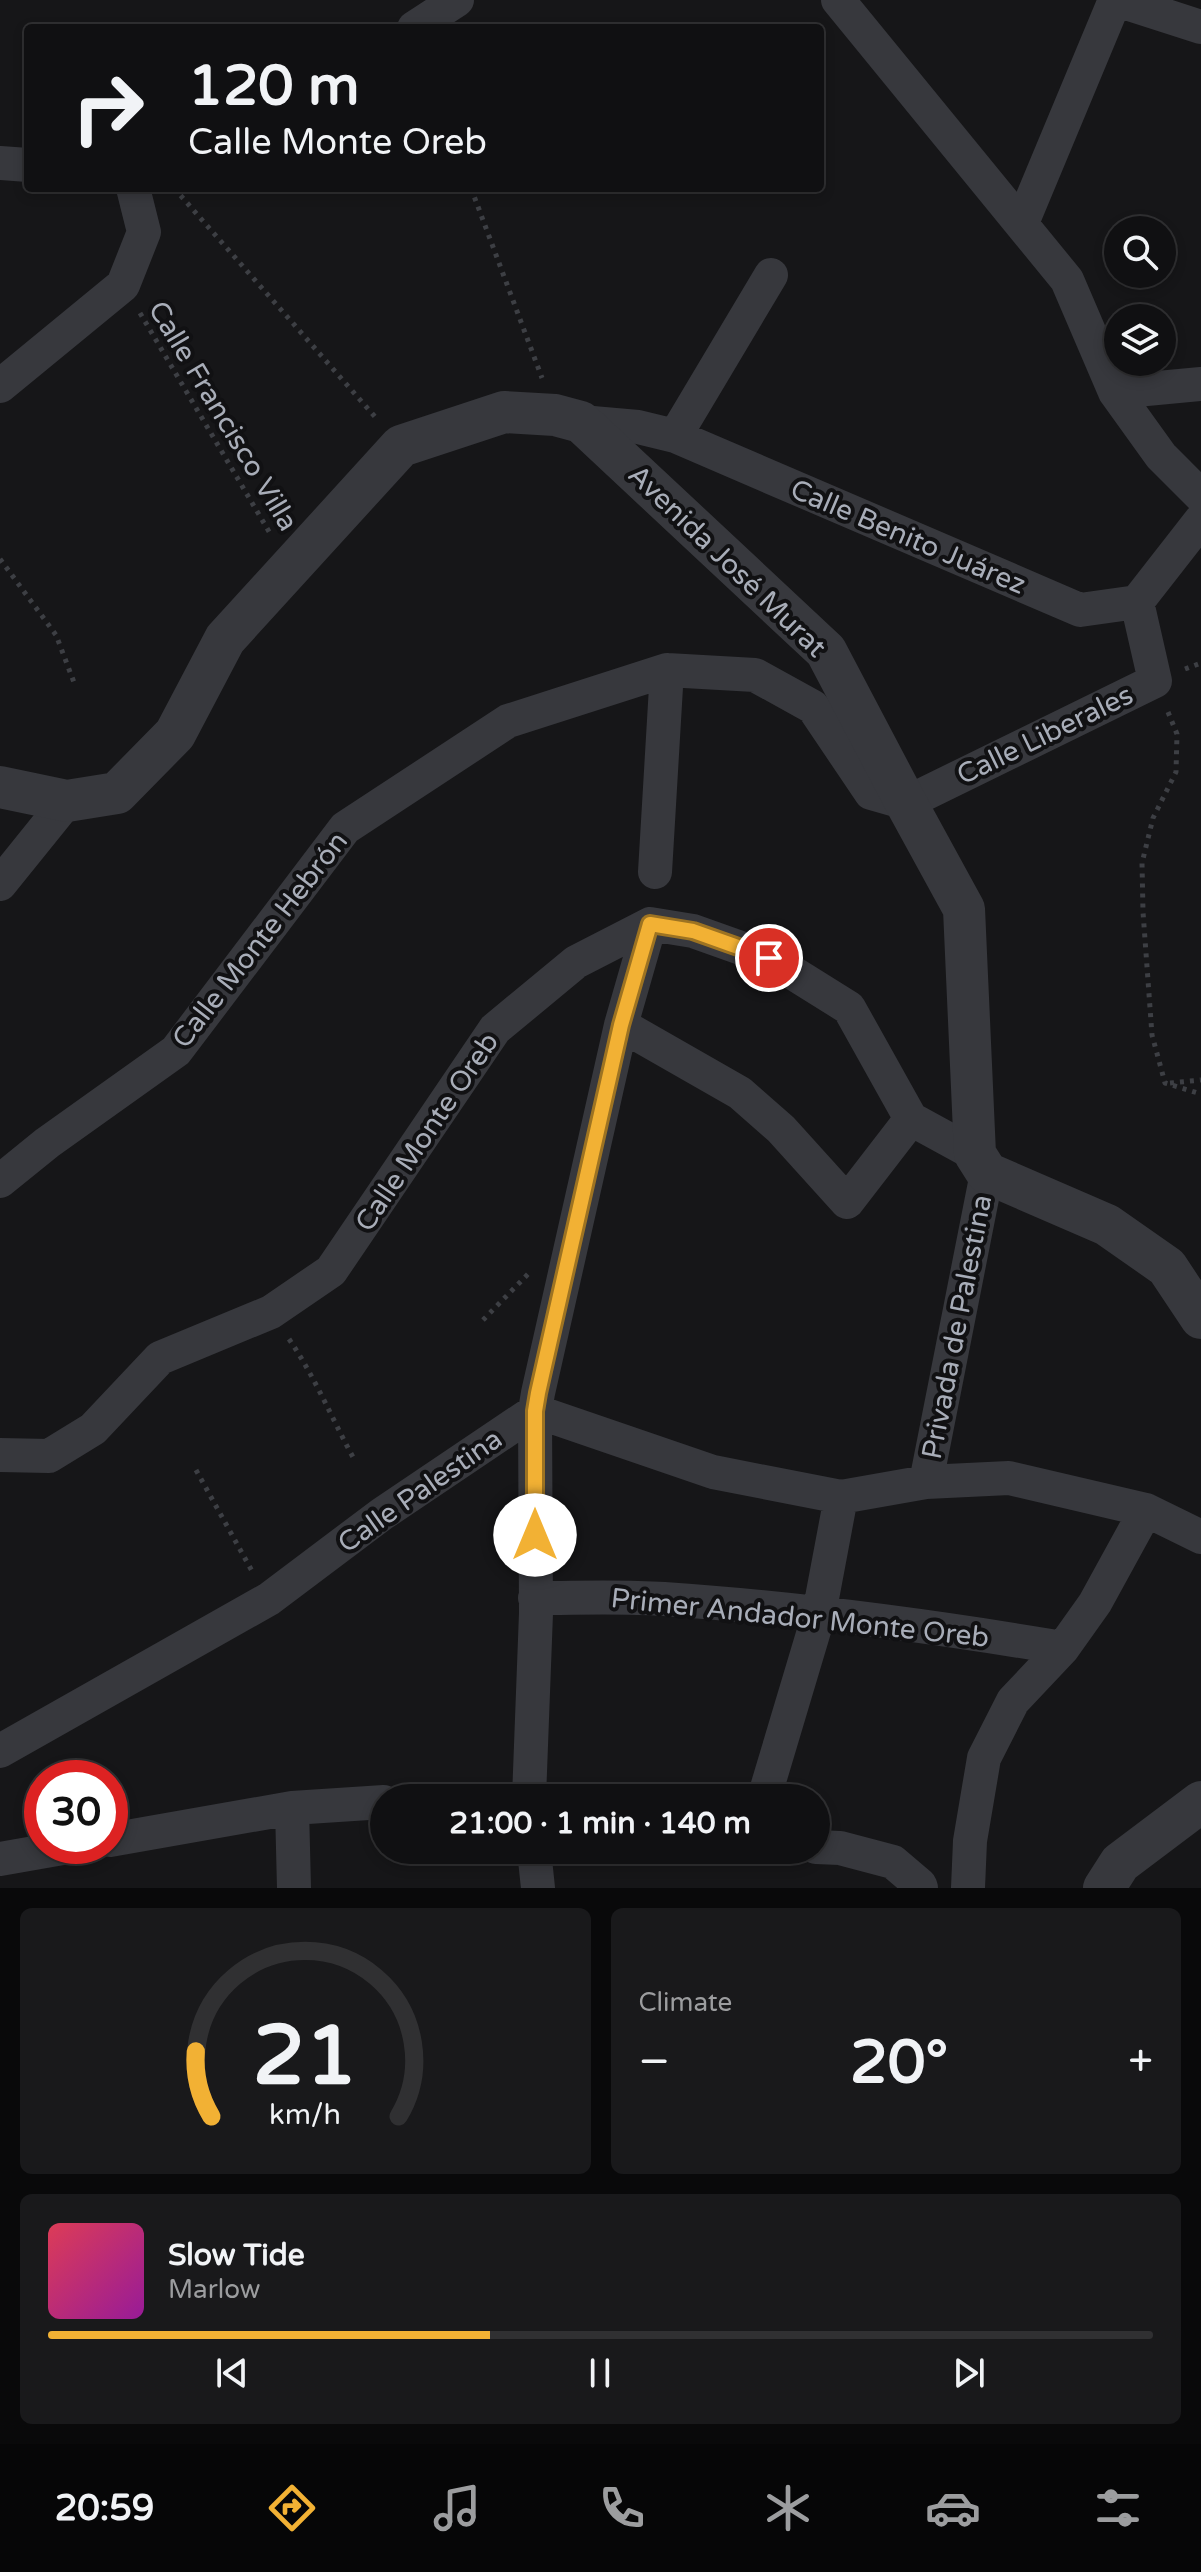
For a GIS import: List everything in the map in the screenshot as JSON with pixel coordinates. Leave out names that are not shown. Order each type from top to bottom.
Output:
[{"type":"street","points":[[420,24],[457,0]]},
{"type":"street","points":[[838,0],[1067,280],[1115,392],[1161,456],[1201,496]]},
{"type":"street","points":[[1022,223],[1116,0],[1201,27]]},
{"type":"street","points":[[0,163],[24,165]]},
{"type":"street","points":[[0,386],[123,285],[144,232],[134,192]]},
{"type":"street","points":[[675,436],[771,275]]},
{"type":"street","points":[[1115,392],[1201,384]]},
{"type":"street","points":[[0,787],[67,801],[117,793],[175,734],[225,639],[401,446],[504,412],[568,418]]},
{"type":"street","name":"Calle Benito Juárez","points":[[568,418],[638,427],[675,436],[1080,610],[1137,602]]},
{"type":"street","name":"Avenida José Murat","points":[[568,418],[826,651],[964,909],[981,1164]]},
{"type":"street","points":[[1137,602],[1201,520]]},
{"type":"street","name":"Calle Liberales","points":[[906,803],[1155,681],[1137,602]]},
{"type":"street","points":[[655,872],[667,670],[755,675],[813,707],[871,793],[906,803]]},
{"type":"street","name":"Calle Monte Hebrón","points":[[0,1181],[47,1143],[176,1051],[345,828],[508,721],[667,670]]},
{"type":"street","points":[[0,884],[67,801]]},
{"type":"street","points":[[529,1784],[535,1598],[535,1411],[621,1025],[650,924],[693,931],[769,958],[849,1008],[911,1119],[981,1164],[1107,1225],[1167,1267],[1201,1318]]},
{"type":"street","name":"Calle Monte Oreb","points":[[0,1455],[49,1456],[93,1429],[160,1358],[271,1312],[331,1271],[495,1029],[576,962],[650,924]]},
{"type":"street","points":[[621,1025],[740,1093],[781,1129],[847,1202],[911,1119]]},
{"type":"street","name":"Privada de Palestina","points":[[926,1482],[981,1164]]},
{"type":"street","points":[[535,1411],[713,1472],[841,1497],[926,1482],[1009,1478],[1146,1510],[1201,1537]]},
{"type":"street","name":"Calle Palestina","points":[[0,1751],[269,1599],[382,1514],[535,1411]]},
{"type":"street","points":[[768,1784],[819,1614],[841,1497]]},
{"type":"street","points":[[968,1888],[970,1841],[984,1758],[1013,1701],[1063,1648],[1095,1603],[1146,1510]]},
{"type":"street","name":"Primer Andador Monte Oreb","points":[[535,1598],[661,1599],[929,1626],[1063,1648]]},
{"type":"street","points":[[1116,1880],[1201,1802]]},
{"type":"street","points":[[128,1837],[292,1808],[370,1803]]},
{"type":"street","points":[[292,1808],[294,1888]]},
{"type":"street","points":[[830,1848],[893,1862],[921,1888]]},
{"type":"street","points":[[0,1859],[24,1855]]},
{"type":"street","points":[[535,1864],[538,1888]]},
{"type":"path","points":[[178,192],[401,446]]},
{"type":"path","points":[[473,192],[568,418]]},
{"type":"path","name":"Calle Francisco Villa","points":[[123,285],[290,567]]},
{"type":"path","points":[[0,559],[56,635],[75,685]]},
{"type":"path","points":[[1155,681],[1177,734],[1176,772],[1153,818],[1142,863],[1152,1035],[1165,1083]]},
{"type":"path","points":[[1165,1083],[1201,1080]]},
{"type":"path","points":[[1165,1083],[1201,1094]]},
{"type":"path","points":[[271,1312],[308,1366],[327,1412],[354,1459]]},
{"type":"path","points":[[196,1470],[269,1599]]},
{"type":"route","points":[[535,1535],[535,1411],[538,1393],[621,1025],[650,924],[693,931],[769,958]]}]
